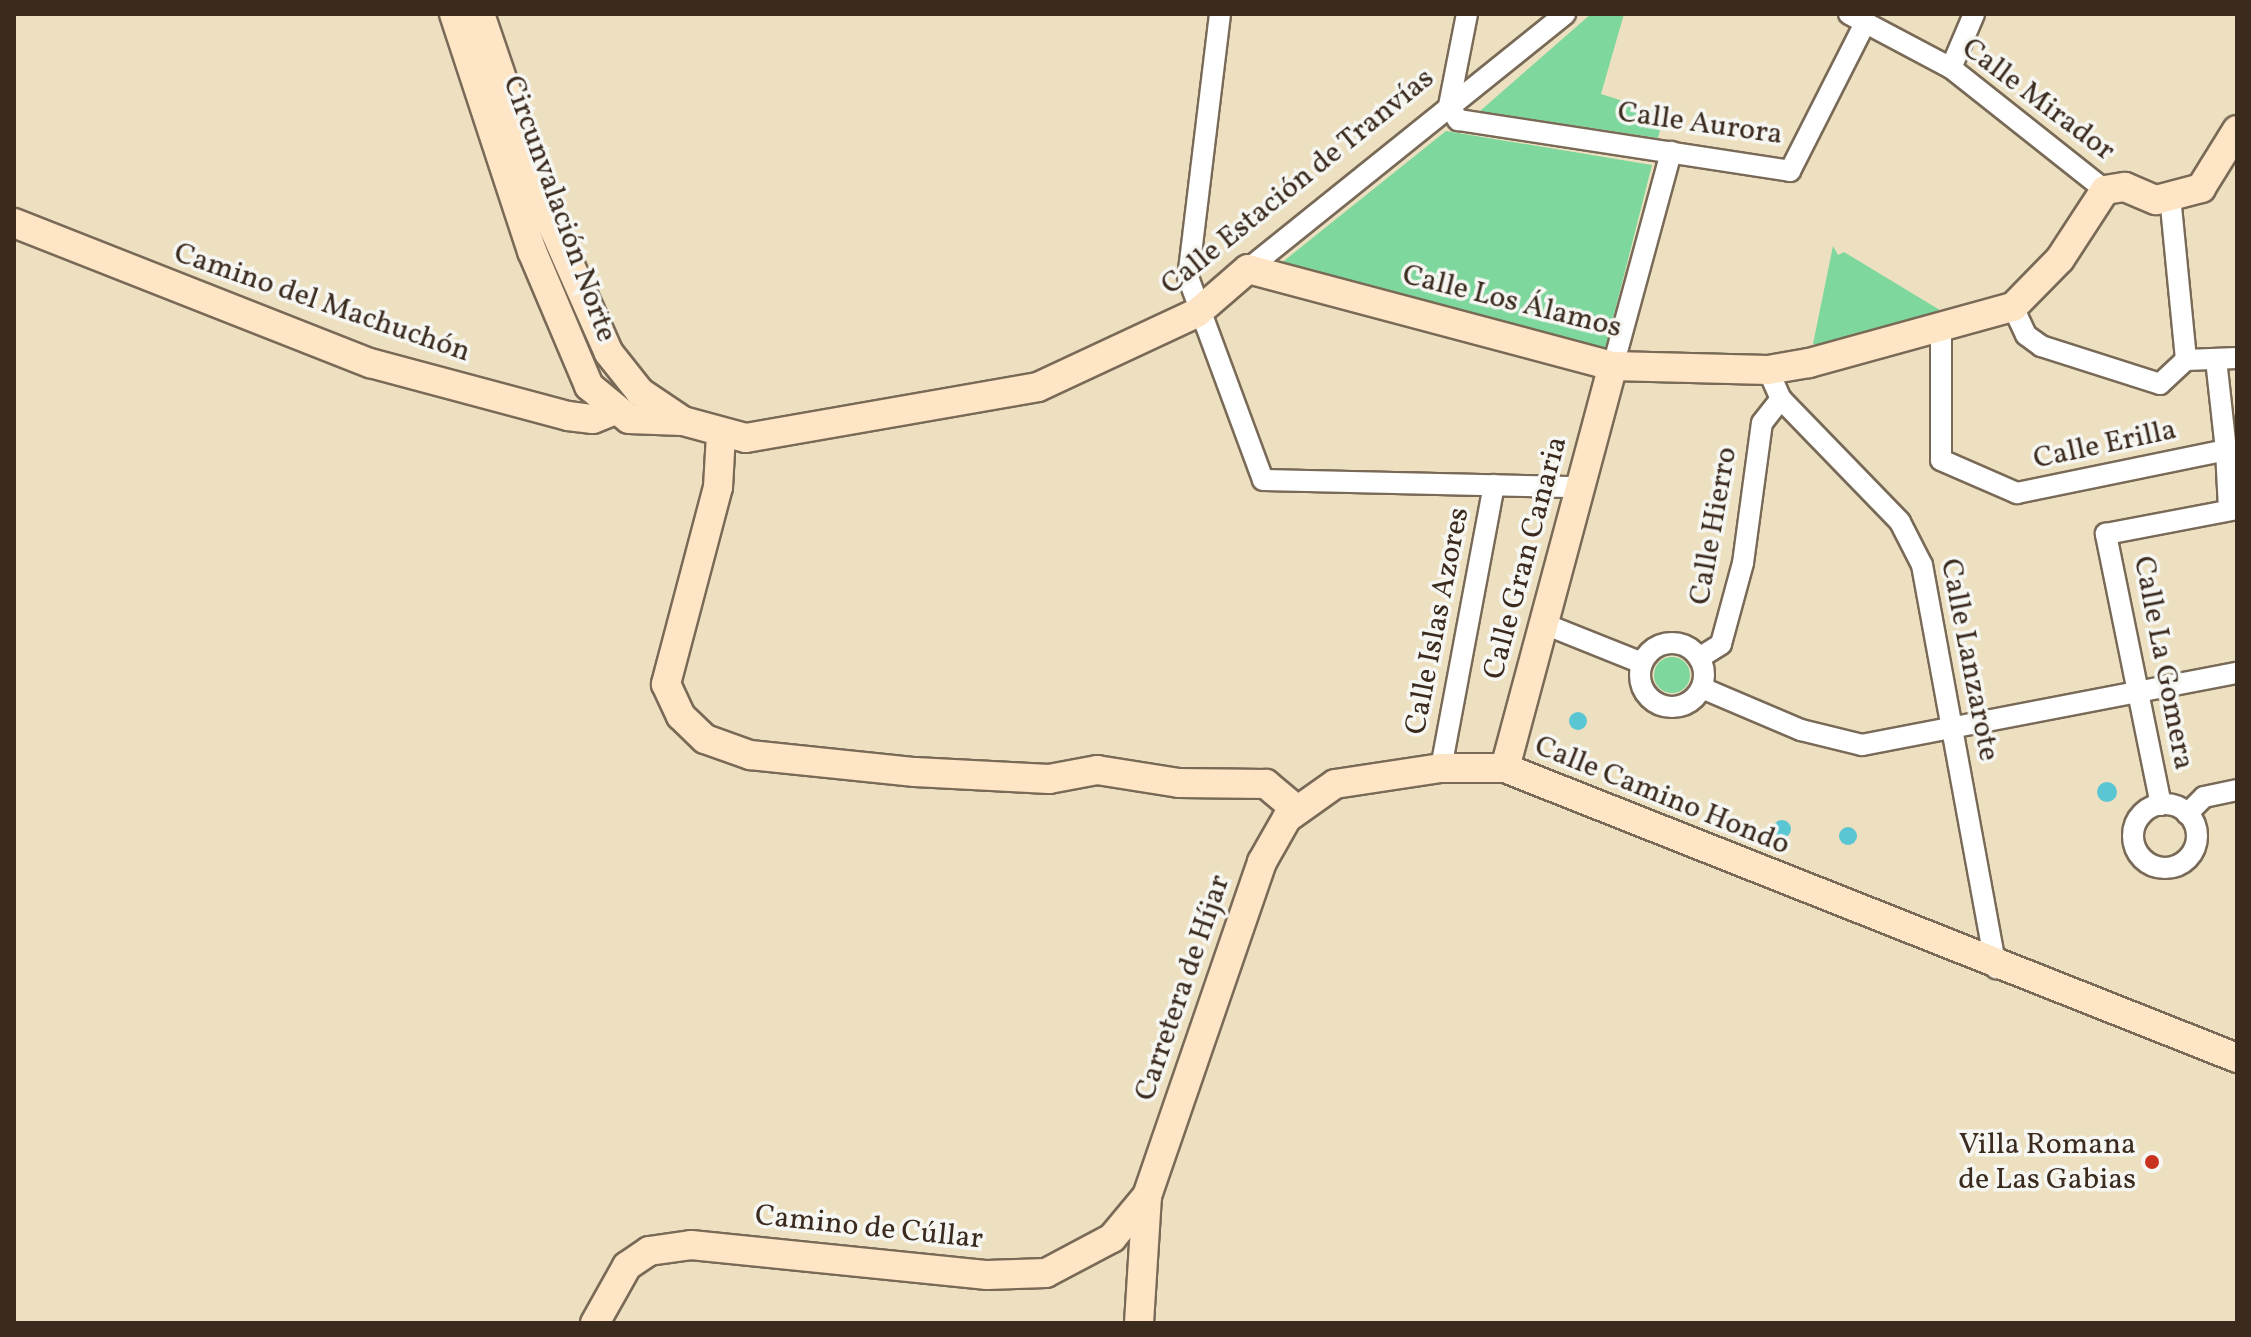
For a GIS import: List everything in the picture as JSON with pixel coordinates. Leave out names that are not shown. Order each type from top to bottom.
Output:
[{"type":"street","name":"Circunvalación Norte","points":[[454,14],[532,251],[589,386],[613,411]]},
{"type":"street","name":"Circunvalación Norte","points":[[480,14],[550,220],[609,353],[640,392],[683,421]]},
{"type":"street","points":[[1220,14],[1188,277],[1197,313],[1263,480],[1580,487]]},
{"type":"street","points":[[1449,106],[1467,14]]},
{"type":"street","name":"Calle Estación de Tranvías","points":[[683,421],[721,434],[795,435],[1038,387],[1197,313],[1565,14]]},
{"type":"street","points":[[1951,68],[1974,14]]},
{"type":"street","name":"Calle Aurora","points":[[1449,106],[1458,120],[1790,171],[1857,18]]},
{"type":"street","name":"Calle Mirador","points":[[1857,18],[1951,68],[2105,190]]},
{"type":"street","points":[[2105,190],[2170,196],[2201,188],[2237,130]]},
{"type":"street","points":[[1613,366],[1671,152]]},
{"type":"street","name":"Calle Los Álamos","points":[[1248,269],[1613,366],[1768,370],[1941,330],[2013,307],[2060,259],[2105,190]]},
{"type":"street","points":[[2170,196],[2186,360]]},
{"type":"street","name":"Camino del Machuchón","points":[[14,223],[370,363],[568,416],[593,419],[613,411]]},
{"type":"street","points":[[2013,307],[2026,335],[2041,346],[2160,384],[2186,360],[2227,359],[2226,450],[2233,509]]},
{"type":"street","name":"Calle Erilla","points":[[1941,330],[1941,460],[2017,493],[2226,450]]},
{"type":"street","points":[[609,353],[618,395],[613,411],[629,419],[683,421]]},
{"type":"street","name":"Calle Gran Canaria","points":[[1505,768],[1613,366]]},
{"type":"street","name":"Calle Lanzarote","points":[[1768,370],[1781,399],[1913,542],[1953,729],[1996,968]]},
{"type":"street","name":"Calle Hierro","points":[[1699,658],[1721,644],[1743,563],[1762,423],[1781,399]]},
{"type":"street","points":[[721,434],[718,487],[666,684],[681,716],[705,739],[750,755],[915,772],[1049,779],[1097,770],[1179,783],[1266,784],[1297,810]]},
{"type":"street","name":"Calle Islas Azores","points":[[1441,768],[1494,485]]},
{"type":"street","name":"Calle La Gomera","points":[[2161,805],[2134,691],[2106,534],[2233,509]]},
{"type":"street","points":[[1542,623],[1642,663]]},
{"type":"street","points":[[1673,643],[1699,658],[1702,688],[1676,707],[1655,702],[1642,685],[1642,663],[1655,648],[1673,643]]},
{"type":"street","points":[[1702,688],[1834,742],[1953,729],[2237,673]]},
{"type":"street","name":"Calle Camino Hondo","points":[[1297,810],[1335,784],[1441,768],[1505,768],[1996,968],[2237,1058]]},
{"type":"street","points":[[2187,814],[2204,797],[2237,790]]},
{"type":"street","points":[[2161,805],[2187,814],[2197,833],[2192,853],[2175,867],[2154,867],[2138,853],[2133,833],[2142,814],[2161,805]]},
{"type":"street","name":"Carretera de Híjar","points":[[1147,1196],[1262,862],[1297,810]]},
{"type":"street","points":[[1139,1323],[1147,1196]]},
{"type":"street","name":"Camino de Cúllar","points":[[595,1323],[627,1266],[649,1251],[691,1245],[987,1275],[1046,1273],[1112,1238],[1147,1196]]},
{"type":"green space","points":[[1591,14],[1624,14],[1601,94],[1664,114],[1658,138],[1480,111]]},
{"type":"green space","points":[[1446,131],[1652,165],[1605,350],[1280,264]]},
{"type":"green space","points":[[1833,246],[1838,255],[1844,252],[1953,318],[1858,344],[1813,344]]},
{"type":"green space","points":[[1672,657],[1685,662],[1690,675],[1685,688],[1672,693],[1659,688],[1654,675],[1659,662]]},
{"type":"water","points":[[1578,712],[1587,721],[1578,730],[1569,721]]},
{"type":"water","points":[[2103,782],[2111,782],[2117,792],[2111,802],[2103,802],[2097,796],[2097,788]]},
{"type":"water","points":[[1782,820],[1791,829],[1782,838],[1773,829]]},
{"type":"water","points":[[1848,827],[1857,836],[1848,845],[1839,836]]},
{"type":"place","name":"Villa Romana de Las Gabias","points":[[2152,1162]]}]
